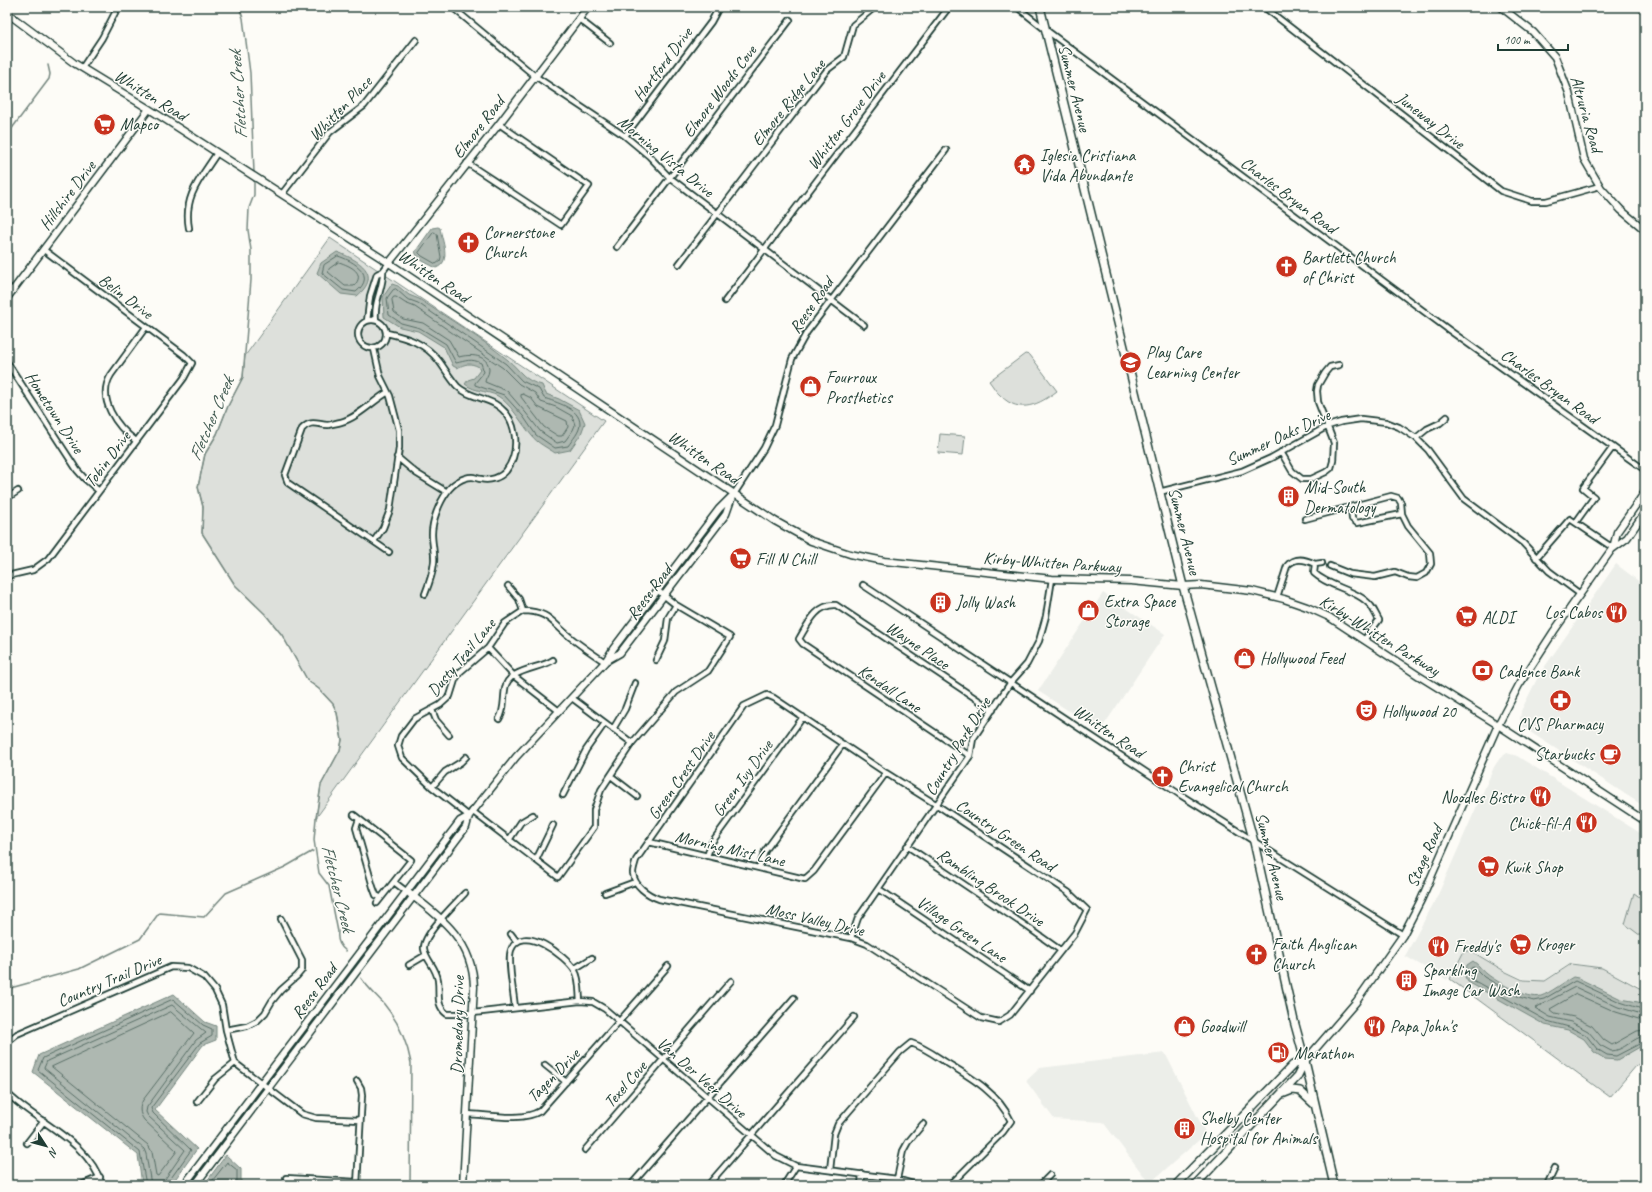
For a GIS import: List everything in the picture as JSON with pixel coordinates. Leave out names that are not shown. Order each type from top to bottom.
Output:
[{"type":"main road","name":"Elmore Road","points":[[389,262],[499,124],[588,7]]},
{"type":"main road","name":"Summer Avenue","points":[[1040,7],[1183,586],[1254,842],[1294,1021],[1305,1061],[1334,1185]]},
{"type":"main road","name":"Altruria Road","points":[[1501,7],[1533,32],[1555,57],[1569,93],[1584,159],[1600,186],[1621,210],[1645,230]]},
{"type":"main road","name":"Whitten Road","points":[[7,13],[82,68],[389,262],[777,523],[811,542],[850,554]]},
{"type":"main road","name":"Hillshire Drive","points":[[7,298],[149,109]]},
{"type":"main road","name":"Stage Road","points":[[1613,548],[1617,532],[1645,492]]},
{"type":"main road","name":"Reese Road","points":[[184,1185],[408,892],[460,821],[470,814],[516,757],[605,662],[613,649],[719,509],[734,494]]},
{"type":"main road","name":"Reese Road","points":[[605,662],[620,653],[726,514],[734,494]]},
{"type":"main road","name":"Stage Road","points":[[1195,1185],[1297,1077],[1305,1061],[1356,1002],[1403,935],[1433,875],[1498,725],[1526,673],[1613,548],[1628,538],[1645,512]]},
{"type":"main road","name":"Kirby-Whitten Parkway","points":[[850,554],[884,562],[1052,579],[1131,581],[1183,586],[1201,585],[1252,591],[1277,597],[1307,607],[1329,617],[1645,820]]},
{"type":"main road","name":"Reese Road","points":[[195,1185],[466,827],[470,814]]},
{"type":"main road","name":"Dromedary Drive","points":[[408,892],[441,920],[459,938],[468,956],[474,982],[463,1185]]},
{"type":"main road","name":"Stage Road","points":[[1176,1185],[1293,1065],[1305,1061]]},
{"type":"main road","points":[[1280,1095],[1292,1090],[1300,1091],[1315,1105]]},
{"type":"main road","points":[[1215,1164],[1219,1155],[1228,1143],[1223,1138]]},
{"type":"street","points":[[82,68],[102,38],[118,7]]},
{"type":"street","name":"Morning Vista Drive","points":[[452,7],[535,76],[624,136],[649,156],[669,177],[864,325]]},
{"type":"street","name":"Hartford Drive","points":[[624,136],[711,22],[719,7]]},
{"type":"street","name":"Elmore Ridge Lane","points":[[679,264],[826,70],[844,57],[853,24],[875,7]]},
{"type":"street","name":"Whitten Grove Drive","points":[[725,301],[949,7]]},
{"type":"street","name":"Charles Bryan Road","points":[[1017,7],[1444,325],[1645,470]]},
{"type":"street","name":"Juneway Drive","points":[[1264,7],[1501,190],[1532,201],[1546,201],[1600,186]]},
{"type":"street","points":[[579,19],[610,43]]},
{"type":"street","name":"Elmore Woods Cove","points":[[617,247],[790,20]]},
{"type":"street","name":"Whitten Place","points":[[282,194],[330,132],[364,106],[416,40]]},
{"type":"street","points":[[467,163],[561,225],[588,186],[499,124]]},
{"type":"street","name":"Reese Road","points":[[734,494],[764,448],[776,423],[792,359],[807,332],[946,150]]},
{"type":"street","points":[[188,228],[187,209],[191,193],[218,153]]},
{"type":"street","name":"Belin Drive","points":[[44,250],[184,355],[192,363]]},
{"type":"street","points":[[367,321],[370,296],[377,274],[383,271],[389,262]]},
{"type":"street","points":[[376,320],[376,305],[383,278],[383,271]]},
{"type":"street","points":[[7,286],[13,291]]},
{"type":"street","points":[[376,320],[384,325],[387,333],[386,338],[382,345],[374,349],[365,347],[358,339],[358,330],[363,323],[376,320]]},
{"type":"street","points":[[136,441],[126,433],[112,412],[107,403],[105,392],[106,383],[111,375],[146,327]]},
{"type":"street","points":[[387,333],[408,338],[420,343],[430,351],[457,386],[471,395],[497,405],[505,413],[514,430],[516,444],[513,458],[504,472],[498,477],[491,479],[482,480],[473,477],[464,479],[455,484],[447,492],[433,525],[432,534],[434,562],[425,594]]},
{"type":"street","points":[[374,349],[380,376],[388,392],[399,430],[390,510],[383,528],[374,541]]},
{"type":"street","name":"Hometown Drive","points":[[7,362],[77,470],[85,479],[100,490]]},
{"type":"street","name":"Tobin Drive","points":[[7,576],[38,567],[51,556],[184,378],[192,363]]},
{"type":"street","points":[[1281,452],[1292,471],[1301,478],[1311,479],[1326,472],[1330,468],[1333,461],[1334,443],[1318,402],[1317,391],[1318,385],[1330,367],[1339,365]]},
{"type":"street","points":[[388,392],[349,420],[327,425],[315,422],[306,425],[302,429],[285,475],[288,483],[389,552]]},
{"type":"street","points":[[1416,438],[1426,429],[1440,423],[1447,417]]},
{"type":"street","name":"Summer Oaks Drive","points":[[1159,492],[1242,471],[1281,452],[1328,426],[1352,420],[1370,419],[1392,424],[1416,438],[1428,450],[1464,499],[1523,544],[1553,575],[1580,594]]},
{"type":"street","points":[[1576,522],[1594,497],[1583,488],[1613,447]]},
{"type":"street","points":[[397,458],[416,473],[447,492]]},
{"type":"street","points":[[7,498],[18,491]]},
{"type":"street","points":[[1305,519],[1391,496],[1398,498],[1401,503],[1402,514],[1408,526],[1430,553],[1431,564],[1426,573],[1417,578],[1408,577],[1395,572],[1375,577],[1350,574],[1330,566]]},
{"type":"street","points":[[1351,507],[1352,519],[1357,523],[1402,514]]},
{"type":"street","points":[[1536,558],[1570,519],[1613,548]]},
{"type":"street","points":[[1277,597],[1287,566],[1290,562],[1296,560],[1306,560],[1315,564],[1322,563]]},
{"type":"street","points":[[1315,564],[1314,573],[1320,579],[1358,596],[1370,605],[1379,620],[1364,640]]},
{"type":"street","name":"Country Park Drive","points":[[850,938],[858,918],[970,756],[973,739],[1011,682],[1027,664],[1039,641],[1046,616],[1052,579]]},
{"type":"street","name":"Whitten Road","points":[[862,585],[1167,786],[1403,935]]},
{"type":"street","points":[[508,586],[519,599],[523,611],[535,611],[546,616],[568,636],[605,662]]},
{"type":"street","points":[[466,757],[445,772],[432,787],[509,840],[558,877],[594,827],[594,810],[602,790],[632,743],[676,692],[708,671],[730,637],[676,605],[657,590]]},
{"type":"street","name":"Wayne Place","points":[[799,639],[817,610],[829,604],[836,605],[993,710]]},
{"type":"street","points":[[656,660],[665,642],[668,618],[676,605]]},
{"type":"street","name":"Dusty Trail Lane","points":[[432,787],[402,758],[398,746],[401,736],[414,719],[440,705],[450,696],[455,680],[460,672],[488,648],[506,623],[523,611]]},
{"type":"street","name":"Kendall Lane","points":[[799,639],[802,644],[970,756]]},
{"type":"street","points":[[488,648],[514,676],[559,711]]},
{"type":"street","points":[[499,719],[504,711],[505,688],[507,682],[522,671],[547,664],[553,660]]},
{"type":"street","points":[[613,729],[625,709],[635,683]]},
{"type":"street","name":"Country Green Road","points":[[767,695],[774,698],[1068,892],[1087,910],[1075,932],[1060,950]]},
{"type":"street","name":"Green Crest Drive","points":[[635,882],[633,872],[636,860],[744,706],[767,695]]},
{"type":"street","points":[[572,698],[632,743]]},
{"type":"street","points":[[432,710],[436,720],[450,735]]},
{"type":"street","name":"Green Ivy Drive","points":[[707,856],[712,842],[803,717]]},
{"type":"street","points":[[563,795],[586,750],[606,723]]},
{"type":"street","points":[[759,868],[765,851],[843,744]]},
{"type":"street","name":"Morning Mist Lane","points":[[649,842],[806,879],[814,871],[886,773]]},
{"type":"street","points":[[611,776],[637,796]]},
{"type":"street","points":[[509,840],[521,822],[533,814]]},
{"type":"street","points":[[354,815],[411,860],[377,903]]},
{"type":"street","points":[[359,819],[356,828],[373,887],[376,895],[381,898]]},
{"type":"street","points":[[536,860],[553,825]]},
{"type":"street","name":"Rambling Brook Drive","points":[[907,846],[1060,950]]},
{"type":"street","points":[[394,882],[408,892]]},
{"type":"street","points":[[605,893],[635,882]]},
{"type":"street","name":"Moss Valley Drive","points":[[635,882],[649,896],[659,899],[850,938],[867,944],[981,1018],[999,1022],[1010,1015],[1030,991]]},
{"type":"street","name":"Village Green Lane","points":[[879,889],[1030,991]]},
{"type":"street","points":[[409,965],[426,955],[424,948],[426,939],[465,893]]},
{"type":"street","points":[[226,1030],[247,1026],[257,1021],[265,1013],[281,990],[302,970],[302,960],[281,919]]},
{"type":"street","points":[[511,934],[517,942]]},
{"type":"street","points":[[515,1008],[510,957],[511,950],[517,942],[522,940],[530,940],[546,944],[566,959],[577,974],[580,1001]]},
{"type":"street","points":[[1030,991],[1060,950]]},
{"type":"street","name":"Van Der Veer Drive","points":[[426,955],[438,977],[440,1007],[446,1017],[473,1012],[580,1001],[587,1001],[597,1004],[776,1156],[796,1166],[897,1179],[916,1185]]},
{"type":"street","points":[[574,969],[592,958]]},
{"type":"street","name":"Country Trail Drive","points":[[7,1042],[17,1034],[171,966],[188,968],[204,977],[215,990],[222,1005],[226,1030],[235,1063]]},
{"type":"street","name":"Tagen Drive","points":[[467,1114],[522,1117],[532,1115],[544,1108],[668,966]]},
{"type":"street","name":"Texel Cove","points":[[585,1150],[731,980]]},
{"type":"street","points":[[631,1185],[794,998]]},
{"type":"street","points":[[708,1185],[854,1017]]},
{"type":"street","points":[[830,1170],[834,1134],[838,1124],[900,1052],[911,1043],[938,1057],[982,1085],[1006,1111],[1011,1121],[1003,1132],[950,1185]]},
{"type":"street","points":[[197,1102],[215,1079],[235,1063],[267,1089],[305,1116],[360,1120]]},
{"type":"street","points":[[545,1065],[566,1082]]},
{"type":"street","points":[[286,1178],[357,1184],[362,1092],[357,1081]]},
{"type":"street","points":[[7,1093],[84,1153],[95,1166],[102,1185]]},
{"type":"street","points":[[27,1143],[44,1121]]},
{"type":"street","points":[[897,1179],[903,1151],[908,1142],[923,1124]]},
{"type":"street","points":[[784,1185],[796,1166]]},
{"type":"street","points":[[1547,1185],[1555,1168]]},
{"type":"street","points":[[861,1185],[862,1174]]},
{"type":"street","points":[[1040,1185],[1050,1175]]},
{"type":"street","points":[[81,1185],[100,1177]]},
{"type":"shaded area","points":[[330,238],[604,421],[316,818],[321,785],[340,750],[342,740],[337,713],[333,704],[319,689],[308,681],[282,635],[265,614],[235,585],[202,533],[203,507],[198,487],[205,454],[217,434],[228,406],[243,377],[245,356]]},
{"type":"shaded area","points":[[1025,354],[1030,355],[1057,391],[1044,400],[1030,406],[1015,405],[1008,402],[998,393],[989,381]]},
{"type":"shaded area","points":[[940,434],[965,436],[963,455],[938,453]]},
{"type":"shaded area","points":[[1616,564],[1645,586],[1645,807],[1524,728],[1520,720],[1521,711],[1539,675]]},
{"type":"shaded area","points":[[1103,593],[1165,634],[1100,731],[1038,691]]},
{"type":"shaded area","points":[[1507,753],[1517,756],[1645,836],[1645,989],[1602,968],[1571,963],[1544,981],[1524,979],[1507,972],[1471,950],[1465,949],[1447,980],[1405,956],[1437,897],[1494,767],[1500,758]]},
{"type":"shaded area","points":[[1634,893],[1645,901],[1645,939],[1625,924]]},
{"type":"shaded area","points":[[1464,951],[1471,951],[1506,972],[1523,980],[1545,981],[1571,964],[1602,968],[1645,991],[1645,1059],[1636,1066],[1610,1097],[1450,979]]},
{"type":"shaded area","points":[[1165,1053],[1206,1134],[1151,1182],[1144,1176],[1103,1122],[1054,1119],[1026,1081],[1040,1068]]},
{"type":"water","points":[[432,228],[440,228],[445,256],[441,265],[436,268],[419,259],[415,252]]},
{"type":"water","points":[[337,252],[360,264],[368,275],[368,281],[365,288],[357,296],[341,294],[317,273],[321,263]]},
{"type":"water","points":[[392,284],[398,286],[409,295],[419,299],[487,344],[508,360],[531,381],[542,385],[546,394],[579,410],[585,423],[581,434],[570,450],[555,453],[534,439],[514,412],[502,399],[493,394],[469,387],[465,384],[468,380],[474,378],[480,370],[479,367],[470,364],[457,368],[453,366],[444,347],[418,331],[400,327],[384,317],[383,297]]},
{"type":"water","points":[[1473,961],[1487,974],[1513,990],[1535,997],[1545,995],[1573,977],[1621,999],[1638,1002],[1645,1006],[1645,1044],[1617,1060],[1605,1059],[1594,1052],[1584,1039],[1568,1030],[1545,1025],[1468,982],[1465,977],[1467,965]]},
{"type":"water","points":[[174,994],[205,1022],[216,1026],[216,1040],[203,1045],[155,1110],[197,1149],[171,1185],[142,1185],[138,1155],[33,1072],[39,1055]]},
{"type":"water","points":[[226,1155],[241,1169],[241,1185],[204,1185]]},
{"type":"waterway","name":"Fletcher Creek","points":[[239,7],[243,18],[250,73],[254,173]]},
{"type":"waterway","points":[[7,135],[49,79],[50,74],[48,65]]},
{"type":"waterway","name":"Fletcher Creek","points":[[254,179],[254,195],[249,208],[248,230],[251,250],[251,280],[243,377],[228,406],[217,434],[205,454],[198,487],[203,507],[202,533],[235,585],[265,614],[282,635],[308,681],[319,689],[333,704],[337,713],[342,740],[340,750],[321,785],[314,840],[319,873],[329,886],[338,932],[338,940],[340,945],[346,951]]},
{"type":"waterway","points":[[7,989],[79,969],[140,939],[159,913],[204,917],[226,893],[285,867],[313,851]]},
{"type":"waterway","name":"Fletcher Creek","points":[[361,978],[394,1017],[404,1040],[411,1063],[410,1185]]},
{"type":"place","name":"Mapco","points":[[105,124]]},
{"type":"place","name":"Iglesia Cristiana Vida Abundante","points":[[1025,165]]},
{"type":"place","name":"Cornerstone Church","points":[[469,242]]},
{"type":"place","name":"Bartlett Church of Christ","points":[[1287,267]]},
{"type":"place","name":"Play Care Learning Center","points":[[1130,362]]},
{"type":"place","name":"Fourroux Prosthetics","points":[[810,387]]},
{"type":"place","name":"Mid-South Dermatology","points":[[1289,497]]},
{"type":"place","name":"Fill N Chill","points":[[741,559]]},
{"type":"place","name":"Jolly Wash","points":[[941,602]]},
{"type":"place","name":"Extra Space Storage","points":[[1089,611]]},
{"type":"place","name":"Los Cabos","points":[[1617,612]]},
{"type":"place","name":"ALDI","points":[[1466,617]]},
{"type":"place","name":"Hollywood Feed","points":[[1244,658]]},
{"type":"place","name":"Cadence Bank","points":[[1483,671]]},
{"type":"place","name":"CVS Pharmacy","points":[[1560,700]]},
{"type":"place","name":"Hollywood 20","points":[[1367,711]]},
{"type":"place","name":"Starbucks","points":[[1610,754]]},
{"type":"place","name":"Christ Evangelical Church","points":[[1163,776]]},
{"type":"place","name":"Noodles Bistro","points":[[1540,797]]},
{"type":"place","name":"Chick-fil-A","points":[[1586,823]]},
{"type":"place","name":"Kwik Shop","points":[[1489,867]]},
{"type":"place","name":"Kroger","points":[[1521,944]]},
{"type":"place","name":"Freddy's","points":[[1438,946]]},
{"type":"place","name":"Faith Anglican Church","points":[[1256,954]]},
{"type":"place","name":"Sparkling Image Car Wash","points":[[1407,980]]},
{"type":"place","name":"Goodwill","points":[[1185,1026]]},
{"type":"place","name":"Papa John's","points":[[1374,1026]]},
{"type":"place","name":"Marathon","points":[[1278,1053]]},
{"type":"place","name":"Shelby Center Hospital for Animals","points":[[1184,1128]]}]
